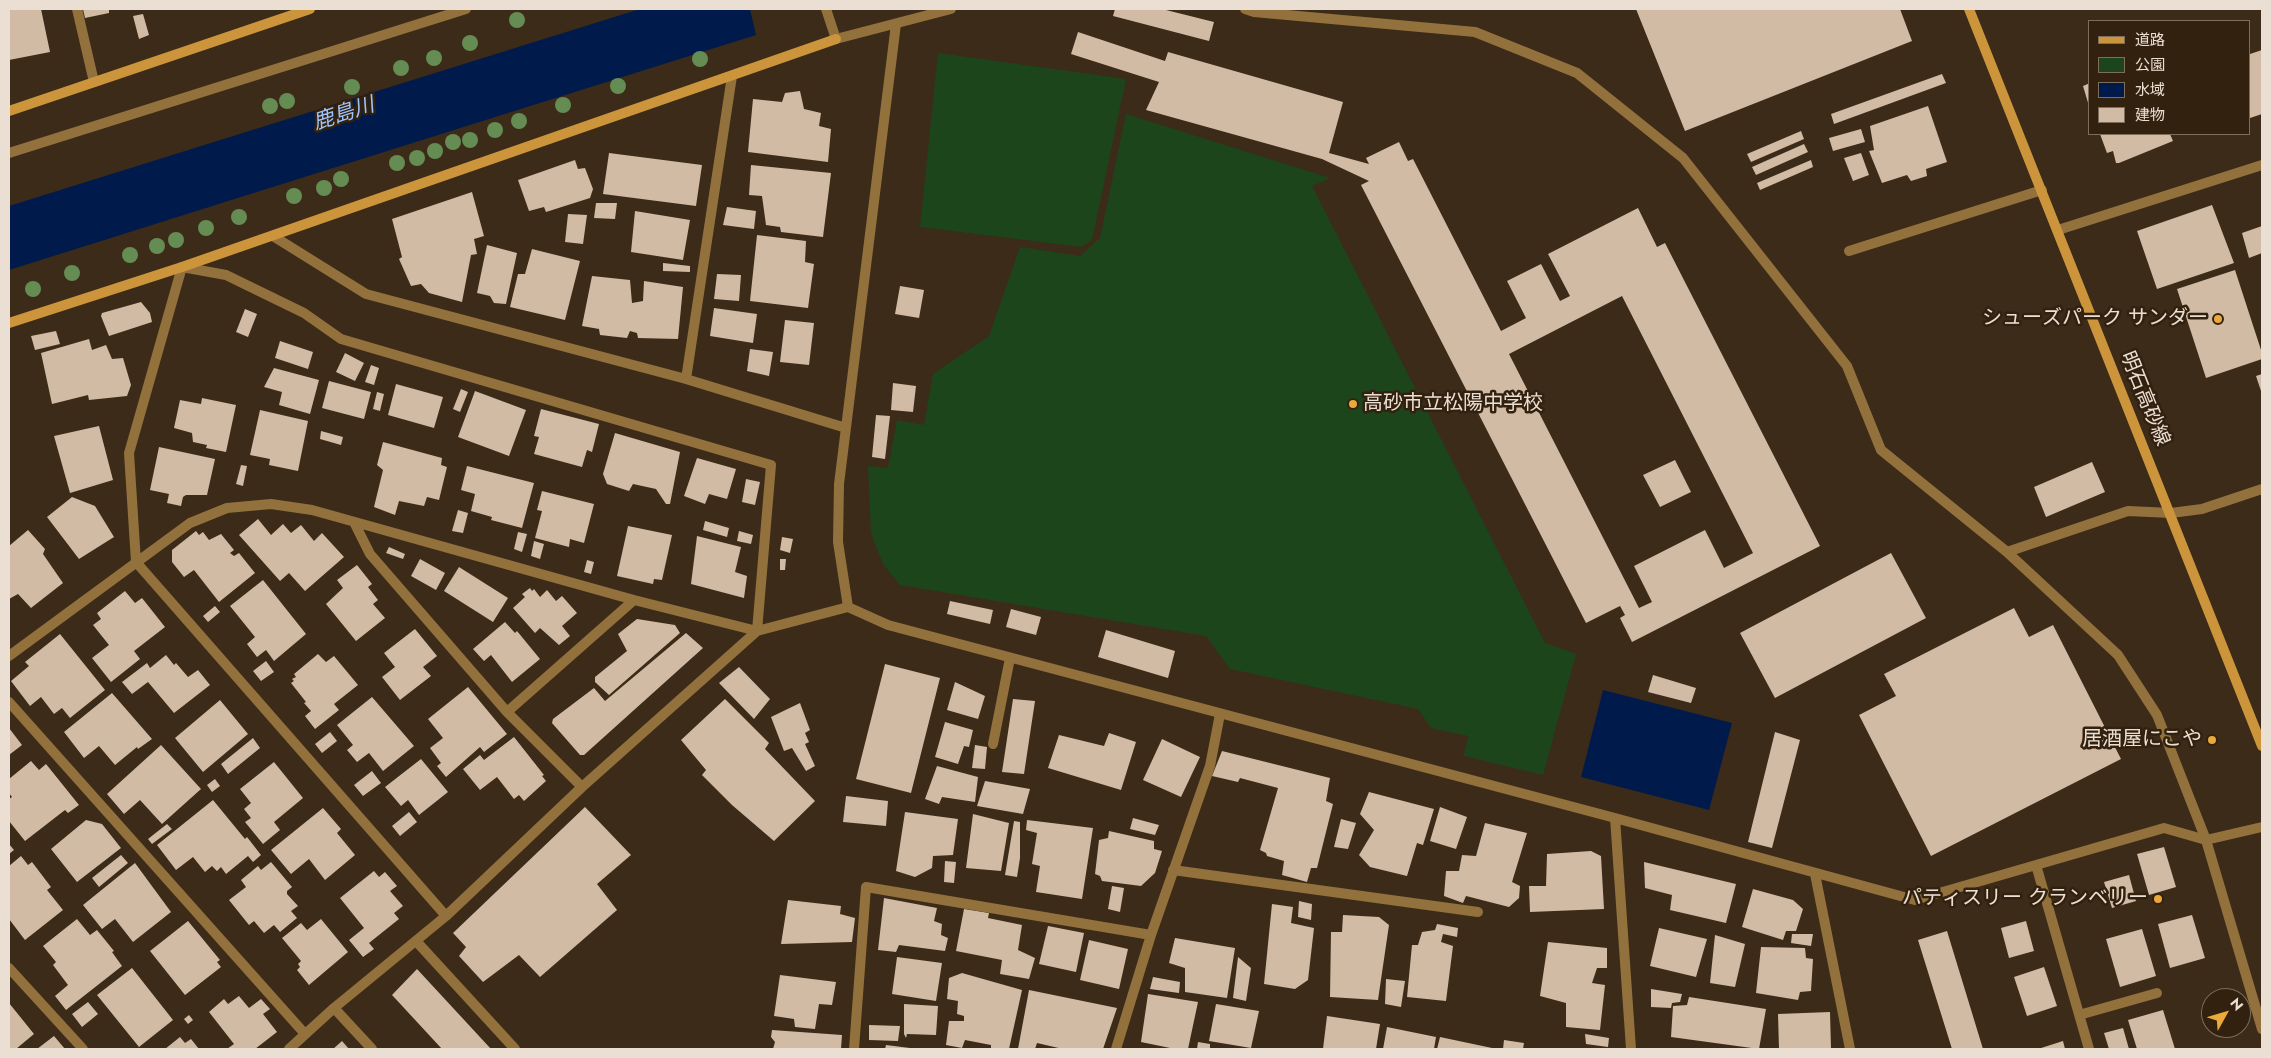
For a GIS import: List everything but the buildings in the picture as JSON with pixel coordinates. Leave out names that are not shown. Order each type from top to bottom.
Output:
[{"type":"street","points":[[76,9],[94,82]]},
{"type":"street","points":[[9,111],[310,9]]},
{"type":"street","points":[[9,153],[466,9]]},
{"type":"street","points":[[826,9],[836,39]]},
{"type":"street","points":[[9,323],[273,236],[836,39],[951,9]]},
{"type":"street","points":[[1245,9],[1254,12],[1475,32],[1577,73],[1683,158],[1847,366],[1881,450],[2007,552],[2118,655],[2157,715],[2206,840],[2262,1029]]},
{"type":"street","name":"明石高砂線","points":[[1970,9],[2262,746]]},
{"type":"street","points":[[848,607],[838,542],[839,484],[896,24]]},
{"type":"street","points":[[686,379],[732,76]]},
{"type":"street","points":[[2058,230],[2262,165]]},
{"type":"street","points":[[1849,251],[2042,190]]},
{"type":"street","points":[[273,236],[366,294],[686,379],[846,428]]},
{"type":"street","points":[[182,267],[129,453],[136,562],[446,916]]},
{"type":"street","points":[[182,267],[226,275],[304,313],[341,338],[771,465],[757,631]]},
{"type":"street","points":[[2007,552],[2128,511],[2170,513],[2202,509],[2262,489]]},
{"type":"street","points":[[9,656],[190,523],[227,508],[271,504],[312,510],[634,600],[757,631]]},
{"type":"street","points":[[354,522],[370,554],[507,712],[582,787]]},
{"type":"street","points":[[507,712],[634,600]]},
{"type":"street","points":[[289,1049],[334,1008],[446,916],[582,787],[757,631],[848,607],[888,625],[1615,818],[1915,900],[2164,828],[2206,840],[2262,827]]},
{"type":"street","points":[[993,744],[1010,658]]},
{"type":"street","points":[[9,702],[305,1034]]},
{"type":"street","points":[[1116,1049],[1150,935],[1210,766],[1220,714]]},
{"type":"street","points":[[1615,818],[1631,1049]]},
{"type":"street","points":[[2036,865],[2089,1049]]},
{"type":"street","points":[[1173,870],[1478,912]]},
{"type":"street","points":[[1815,874],[1850,1049]]},
{"type":"street","points":[[854,1049],[866,887],[1150,935]]},
{"type":"street","points":[[416,941],[516,1049]]},
{"type":"street","points":[[9,968],[82,1049]]},
{"type":"street","points":[[2079,1015],[2157,993]]},
{"type":"street","points":[[334,1008],[372,1049]]},
{"type":"green space","points":[[938,53],[1126,79],[1092,240],[1081,247],[920,227]]},
{"type":"green space","points":[[1126,114],[1330,178],[1312,186],[1545,643],[1576,654],[1543,775],[1464,756],[1468,736],[1431,728],[1418,709],[1230,669],[1206,636],[900,585],[883,564],[871,533],[868,466],[888,468],[897,420],[924,425],[933,374],[989,336],[1020,247],[1080,256],[1100,238]]},
{"type":"water","name":"鹿島川","points":[[640,9],[750,9],[756,35],[9,270],[9,206]]},
{"type":"water","points":[[1603,690],[1732,723],[1709,810],[1581,777]]},
{"type":"place","name":"シューズパーク サンダー","points":[[2218,319]]},
{"type":"place","name":"高砂市立松陽中学校","points":[[1353,404]]},
{"type":"place","name":"居酒屋にこや","points":[[2212,740]]},
{"type":"place","name":"パティスリー クランベリー","points":[[2158,899]]}]
